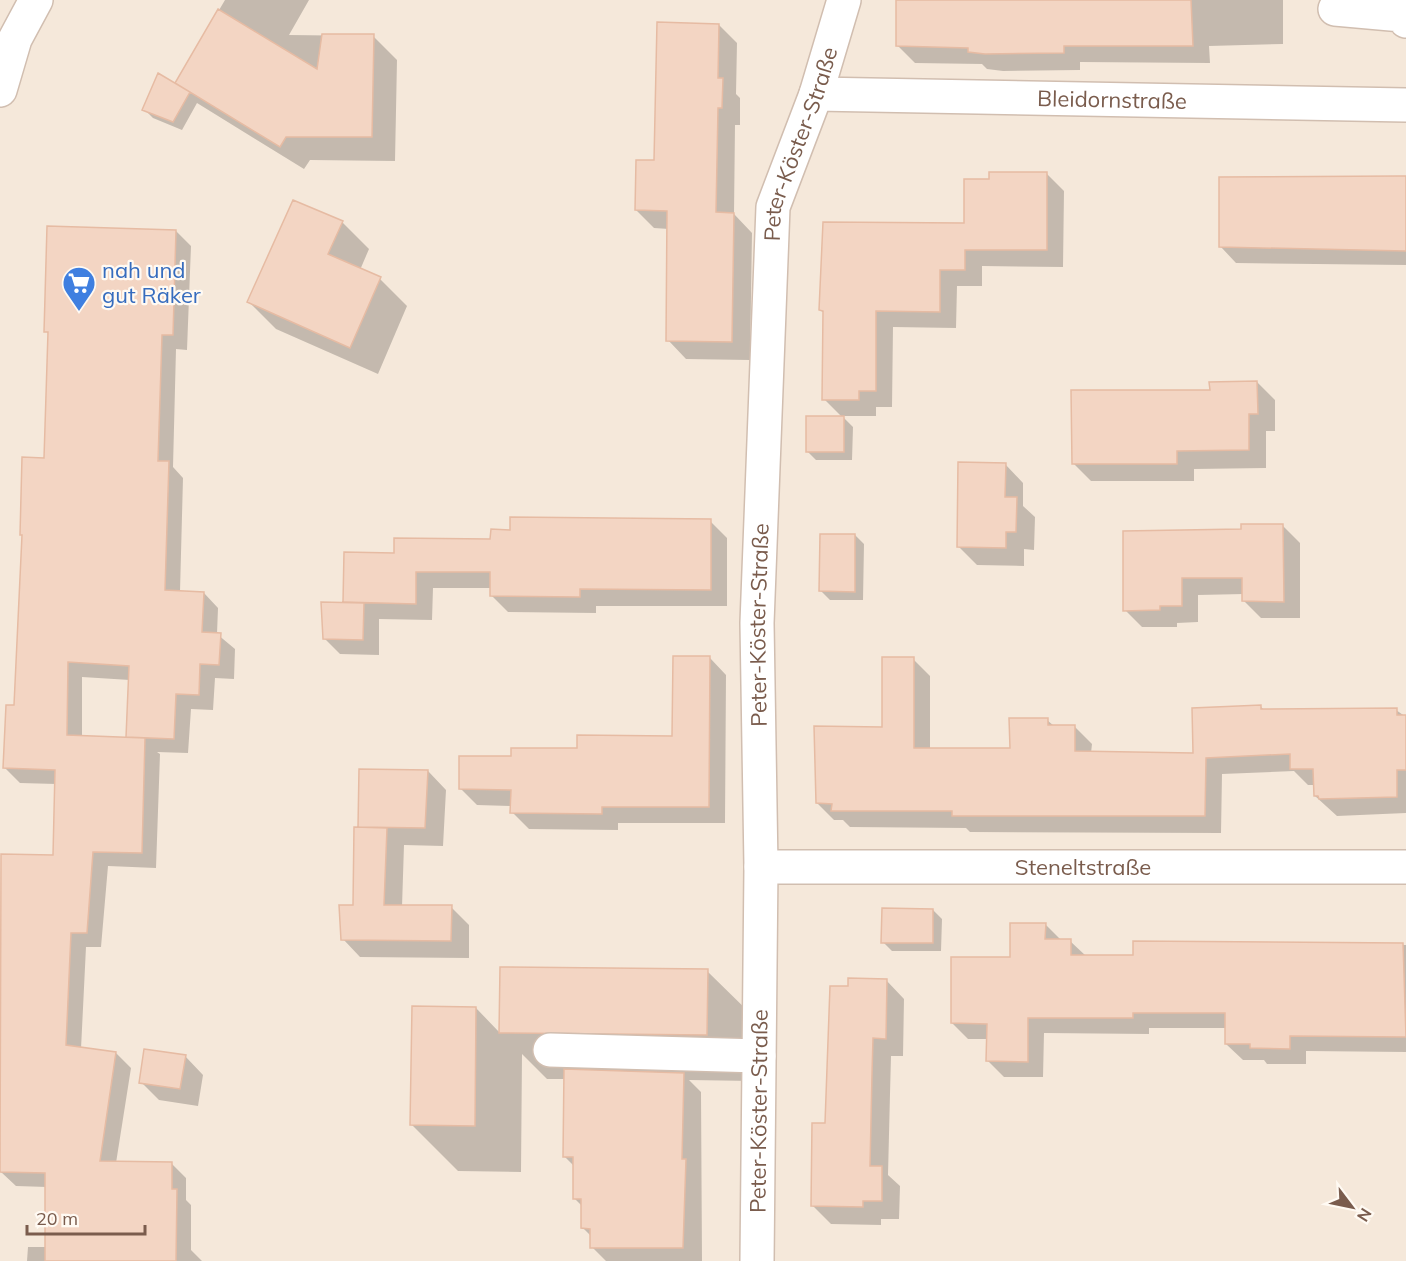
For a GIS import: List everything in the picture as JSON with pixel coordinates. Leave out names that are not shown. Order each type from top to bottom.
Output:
[{"type":"street","points":[[0,90],[15,39],[36,0]]},
{"type":"street","name":"Peter-Köster-Straße","points":[[757,1261],[761,867],[757,622],[773,207],[816,94],[844,0]]},
{"type":"street","points":[[1335,9],[1402,15],[1406,21]]},
{"type":"street","name":"Bleidornstraße","points":[[816,94],[1406,105]]},
{"type":"street","name":"Steneltstraße","points":[[761,867],[1406,867]]},
{"type":"street","points":[[550,1050],[759,1056]]},
{"type":"shaded area","points":[[0,0],[1406,0],[1406,1261],[0,1261]]},
{"type":"building","points":[[896,0],[1191,0],[1193,46],[1064,46],[1064,53],[985,54],[968,52],[968,48],[896,46]]},
{"type":"building","points":[[218,9],[317,69],[322,34],[374,34],[372,137],[286,137],[280,147],[175,83]]},
{"type":"building","points":[[657,22],[719,24],[718,78],[723,78],[722,108],[718,108],[716,212],[734,213],[732,342],[666,341],[667,211],[635,210],[636,160],[654,160]]},
{"type":"building","points":[[158,73],[190,92],[173,122],[142,110]]},
{"type":"building","points":[[989,172],[1047,172],[1047,250],[965,250],[965,270],[940,270],[940,312],[876,311],[876,391],[859,391],[859,400],[822,400],[823,311],[819,310],[823,222],[964,223],[964,179],[989,179]]},
{"type":"building","points":[[1406,176],[1406,251],[1219,247],[1219,177]]},
{"type":"building","points":[[293,200],[343,221],[328,254],[381,277],[350,348],[247,302]]},
{"type":"building","points":[[47,226],[176,230],[173,335],[162,335],[158,461],[169,461],[165,590],[204,592],[202,632],[221,633],[219,665],[200,664],[199,695],[176,694],[174,739],[126,737],[129,666],[68,662],[67,735],[145,738],[142,853],[93,852],[87,933],[71,933],[66,1045],[116,1052],[100,1161],[172,1162],[172,1189],[177,1189],[176,1261],[45,1261],[45,1173],[0,1172],[1,854],[53,855],[55,770],[3,768],[6,705],[14,705],[22,535],[20,535],[22,457],[44,458],[48,332],[44,332]]},
{"type":"building","points":[[1257,381],[1258,414],[1249,414],[1249,450],[1177,451],[1177,464],[1072,464],[1071,390],[1210,390],[1209,382]]},
{"type":"building","points":[[806,416],[844,416],[844,452],[806,452]]},
{"type":"building","points":[[958,462],[1006,463],[1005,497],[1017,497],[1016,532],[1006,532],[1006,548],[957,547]]},
{"type":"building","points":[[510,517],[711,519],[711,590],[580,589],[580,597],[490,596],[490,572],[416,572],[416,604],[343,602],[344,552],[394,553],[394,538],[490,539],[491,529],[510,530]]},
{"type":"building","points":[[1241,524],[1283,524],[1284,602],[1242,601],[1242,578],[1182,578],[1182,606],[1160,606],[1160,610],[1123,611],[1123,531],[1241,529]]},
{"type":"building","points":[[820,534],[855,534],[855,592],[819,591]]},
{"type":"building","points":[[321,602],[364,603],[363,640],[323,639]]},
{"type":"building","points":[[673,656],[710,656],[709,807],[602,807],[602,814],[510,813],[511,790],[459,789],[459,756],[511,756],[511,748],[577,748],[577,735],[672,736]]},
{"type":"building","points":[[882,657],[914,657],[914,748],[1010,748],[1009,718],[1048,718],[1048,725],[1075,725],[1075,751],[1193,753],[1192,708],[1261,705],[1261,709],[1397,708],[1397,715],[1406,715],[1406,770],[1397,770],[1397,797],[1319,799],[1318,796],[1314,796],[1313,769],[1290,769],[1290,754],[1206,758],[1205,816],[952,816],[952,811],[831,811],[832,804],[816,803],[814,726],[882,727]]},
{"type":"building","points":[[359,769],[428,770],[425,828],[358,827]]},
{"type":"building","points":[[354,827],[387,828],[384,905],[452,905],[451,941],[341,940],[339,905],[353,905]]},
{"type":"building","points":[[882,908],[933,909],[933,943],[881,943]]},
{"type":"building","points":[[1010,923],[1046,923],[1045,939],[1071,939],[1071,955],[1133,955],[1133,941],[1403,943],[1406,1037],[1290,1036],[1290,1049],[1250,1048],[1250,1044],[1225,1044],[1225,1013],[1133,1013],[1133,1018],[1028,1018],[1028,1062],[986,1061],[987,1024],[951,1023],[951,957],[1010,957]]},
{"type":"building","points":[[500,967],[708,969],[707,1035],[499,1033]]},
{"type":"building","points":[[848,978],[887,979],[886,1039],[873,1038],[872,1074],[870,1166],[882,1166],[882,1201],[863,1201],[863,1207],[811,1206],[812,1123],[825,1123],[830,986],[848,986]]},
{"type":"building","points":[[412,1006],[476,1007],[475,1126],[410,1125]]},
{"type":"building","points":[[144,1049],[186,1055],[180,1089],[139,1083]]},
{"type":"building","points":[[564,1069],[684,1073],[682,1159],[686,1159],[683,1248],[590,1248],[590,1229],[581,1228],[581,1199],[573,1199],[573,1157],[563,1157]]},
{"type":"place","name":"nah und gut Räker","points":[[79,312]]}]
